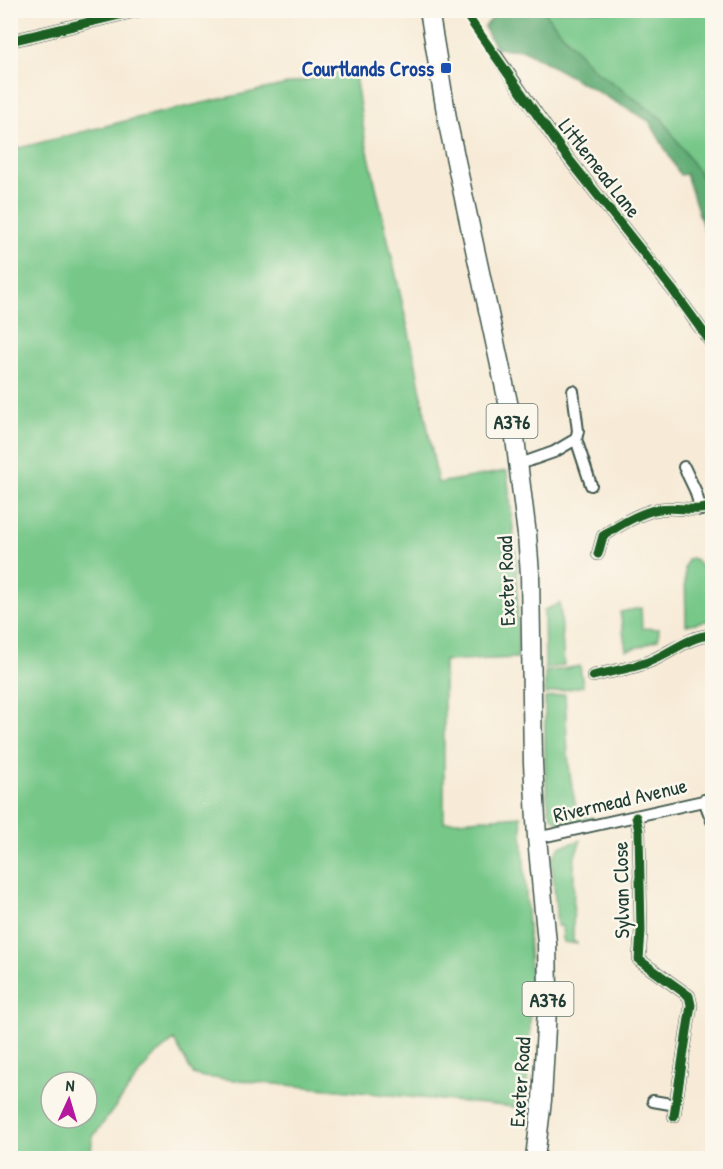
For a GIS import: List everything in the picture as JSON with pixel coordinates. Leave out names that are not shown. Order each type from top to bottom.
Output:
[{"type":"highway","name":"Exeter Road","points":[[429,10],[448,124],[520,464],[530,574],[537,838],[547,943],[548,992],[542,1100],[535,1158]]},
{"type":"street","points":[[10,41],[140,10]]},
{"type":"street","name":"Littlemead Lane","points":[[495,54],[561,149],[672,289],[712,344]]},
{"type":"street","points":[[573,391],[578,431],[576,439],[591,485]]},
{"type":"street","points":[[520,464],[554,452],[576,439]]},
{"type":"street","points":[[684,467],[701,510]]},
{"type":"street","points":[[598,554],[603,536],[639,516],[660,509],[701,510],[712,506]]},
{"type":"street","points":[[593,675],[648,662],[688,641],[704,635],[712,635]]},
{"type":"street","points":[[708,799],[712,821]]},
{"type":"street","name":"Rivermead Avenue","points":[[537,838],[708,799]]},
{"type":"street","name":"Sylvan Close","points":[[636,817],[639,831],[641,931],[639,960],[689,996],[691,1005],[675,1110],[653,1101]]},
{"type":"green space","points":[[499,11],[545,11],[592,68],[662,119],[706,183],[712,196],[712,254],[686,174],[680,175],[649,121],[524,50],[496,48],[484,27]]},
{"type":"green space","points":[[545,11],[712,11],[712,196],[706,183],[662,119],[592,68]]},
{"type":"green space","points":[[354,69],[365,138],[414,355],[438,483],[507,471],[517,566],[518,658],[444,661],[444,822],[521,816],[530,999],[530,1036],[524,1108],[203,1077],[193,1074],[174,1040],[151,1059],[99,1129],[99,1070],[39,1070],[39,1130],[98,1130],[92,1138],[91,1158],[11,1158],[11,150],[145,116]]},
{"type":"green space","points":[[688,559],[696,560],[712,579],[712,620],[686,625],[685,568]]},
{"type":"green space","points":[[560,603],[564,665],[545,669],[544,610]]},
{"type":"green space","points":[[641,608],[642,628],[659,629],[658,639],[626,650],[620,612]]},
{"type":"green space","points":[[580,666],[583,686],[545,694],[545,672]]},
{"type":"green space","points":[[565,694],[568,754],[574,799],[578,814],[594,818],[574,824],[561,823],[553,818],[548,806],[547,793],[545,698]]},
{"type":"green space","points":[[581,840],[575,856],[574,868],[573,941],[578,944],[563,942],[562,926],[557,926],[552,860],[559,847]]},
{"type":"cycle path","points":[[10,41],[140,10]]},
{"type":"cycle path","points":[[463,10],[561,149],[672,289],[712,344]]},
{"type":"cycle path","points":[[598,554],[603,536],[637,516],[660,509],[699,509],[712,506]]},
{"type":"cycle path","points":[[593,676],[656,659],[687,642],[712,635]]},
{"type":"cycle path","points":[[636,817],[639,831],[641,931],[639,960],[689,996],[691,1005],[674,1116]]},
{"type":"place","name":"Courtlands Cross","points":[[446,68]]}]
